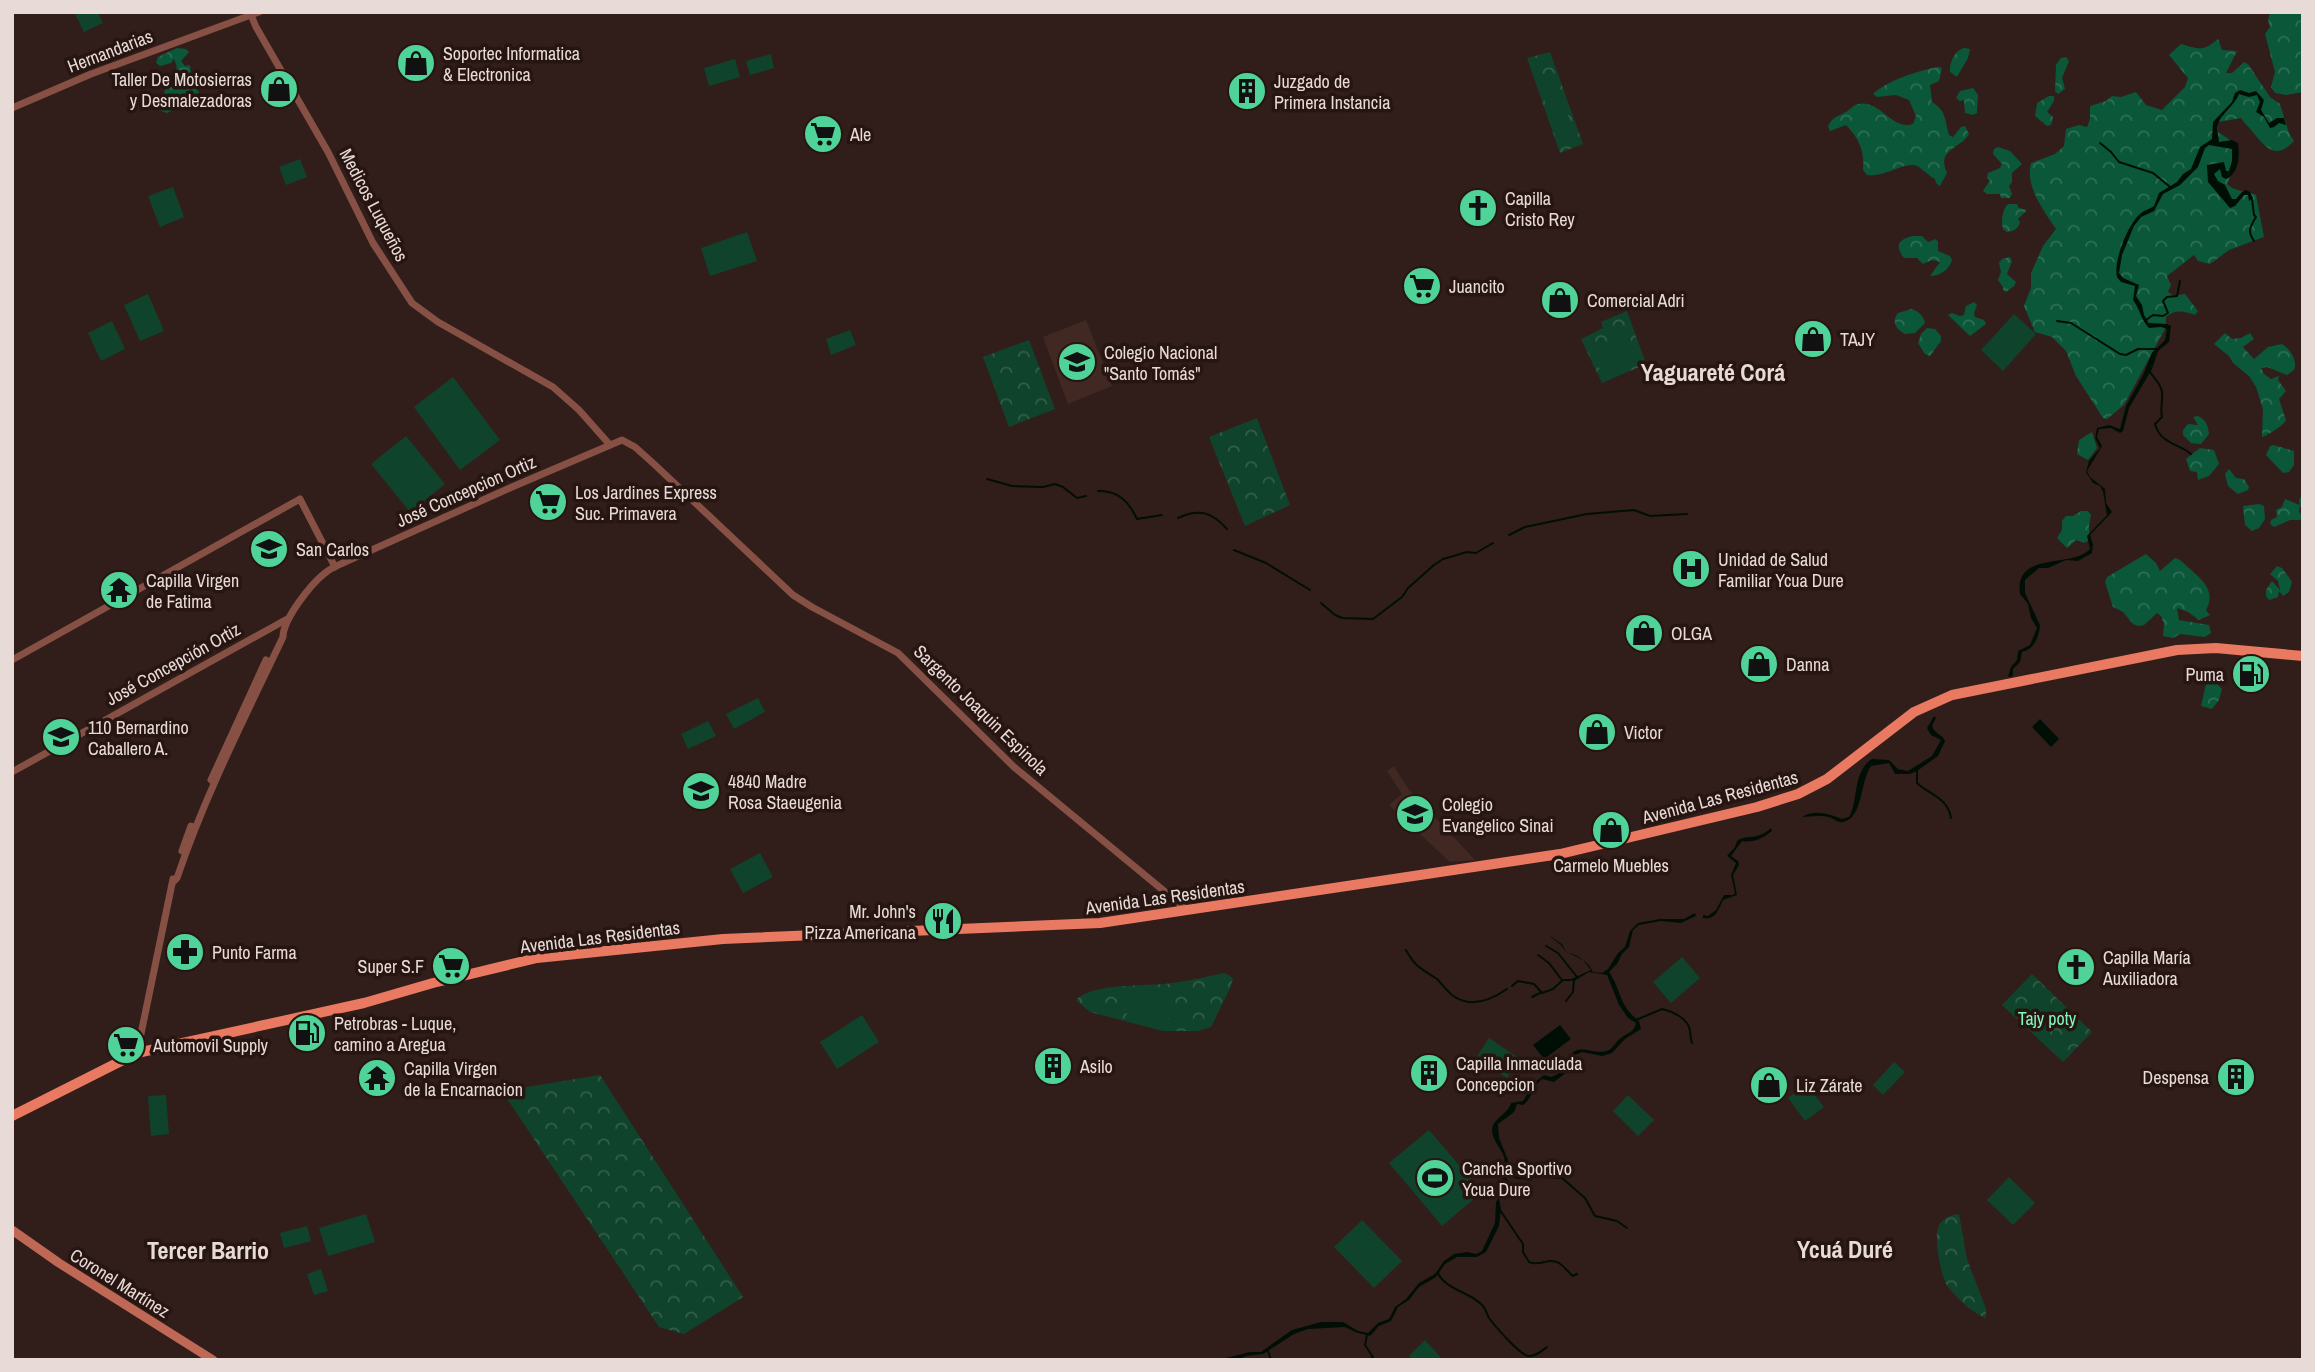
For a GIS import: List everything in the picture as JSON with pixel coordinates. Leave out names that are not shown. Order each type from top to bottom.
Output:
[{"type":"main road","name":"Avenida Las Residentas","points":[[12,1116],[137,1053],[364,1003],[433,983],[546,956],[723,939],[1100,923],[1560,854],[1780,800],[1818,785],[1901,720],[1925,705],[1952,695],[2193,648],[2303,656]]},
{"type":"main road","name":"Coronel Martínez","points":[[12,1230],[59,1264],[213,1360]]},
{"type":"street","name":"Hernandarias","points":[[12,108],[91,74],[259,12]]},
{"type":"street","name":"Medicos Luqueños","points":[[251,15],[331,158],[373,243],[412,303],[438,322],[553,387],[614,443]]},
{"type":"street","name":"Sargento Joaquin Espinola","points":[[614,443],[627,442],[654,464],[793,595],[898,653],[1014,768],[1187,910]]},
{"type":"street","name":"José Concepcion Ortiz","points":[[335,567],[614,443]]},
{"type":"street","points":[[12,660],[300,499],[335,567]]},
{"type":"street","name":"José Concepción Ortiz","points":[[12,772],[289,618],[317,580],[335,567]]},
{"type":"street","points":[[137,1053],[174,881],[289,618]]},
{"type":"shaded area","points":[[2240,90],[2249,93],[2256,91],[2264,100],[2261,110],[2269,123],[2277,118],[2284,118],[2286,125],[2279,123],[2270,128],[2264,117],[2256,112],[2260,102],[2257,95],[2249,97],[2239,94],[2219,121],[2217,128],[2219,142],[2232,140],[2238,143],[2238,164],[2234,173],[2226,179],[2222,177],[2220,169],[2214,174],[2218,181],[2225,185],[2232,199],[2236,199],[2246,190],[2253,198],[2249,201],[2248,195],[2244,195],[2230,208],[2208,182],[2207,165],[2224,162],[2226,171],[2229,171],[2232,161],[2232,149],[2209,145],[2205,148],[2198,167],[2180,185],[2163,194],[2154,211],[2141,217],[2134,226],[2122,255],[2119,273],[2123,278],[2139,285],[2136,296],[2149,323],[2171,326],[2169,342],[2158,351],[2152,369],[2129,408],[2123,431],[2120,433],[2111,428],[2099,429],[2097,437],[2102,446],[2087,471],[2090,477],[2105,489],[2106,503],[2112,512],[2090,535],[2092,553],[2078,561],[2066,560],[2048,568],[2039,568],[2025,580],[2025,593],[2040,625],[2033,646],[2022,652],[2020,662],[2013,669],[2013,676],[2008,677],[2017,660],[2018,651],[2030,645],[2037,628],[2031,618],[2028,604],[2020,594],[2021,580],[2026,571],[2035,566],[2082,555],[2090,549],[2087,536],[2107,515],[2103,492],[2100,486],[2093,483],[2086,472],[2089,461],[2100,448],[2095,438],[2097,428],[2109,425],[2120,429],[2126,406],[2152,353],[2165,340],[2167,329],[2149,328],[2144,322],[2133,300],[2135,286],[2121,282],[2117,277],[2117,262],[2122,244],[2135,219],[2154,206],[2159,193],[2191,169],[2200,147],[2212,139],[2213,122]]},
{"type":"shaded area","name":"Colegio Nacional \"Santo Tomás\"","points":[[1086,320],[1112,386],[1068,404],[1043,337]]},
{"type":"shaded area","points":[[1934,716],[1936,718],[1932,726],[1945,741],[1938,756],[1910,774],[1895,774],[1889,763],[1871,766],[1858,807],[1849,819],[1843,822],[1825,816],[1802,817],[1817,813],[1842,819],[1849,817],[1861,771],[1872,759],[1889,760],[1898,769],[1908,771],[1932,756],[1941,740],[1931,735],[1927,728]]},
{"type":"shaded area","points":[[2040,719],[2059,739],[2051,747],[2032,727]]},
{"type":"shaded area","name":"Colegio Evangelico Sinai","points":[[1394,766],[1409,790],[1475,860],[1450,862],[1389,805],[1402,794],[1387,771]]},
{"type":"shaded area","points":[[1771,828],[1772,831],[1761,838],[1742,841],[1731,856],[1739,865],[1733,875],[1737,895],[1723,900],[1714,916],[1703,918],[1703,915],[1708,916],[1716,910],[1724,895],[1735,893],[1731,875],[1736,863],[1727,856],[1737,841],[1761,835]]},
{"type":"shaded area","points":[[1695,913],[1696,916],[1681,923],[1661,921],[1639,925],[1633,930],[1629,947],[1609,972],[1627,1009],[1639,1021],[1641,1029],[1625,1039],[1612,1053],[1602,1056],[1582,1052],[1575,1055],[1572,1068],[1554,1082],[1542,1079],[1526,1102],[1523,1105],[1517,1104],[1514,1112],[1498,1124],[1499,1138],[1508,1160],[1506,1178],[1510,1183],[1499,1199],[1499,1226],[1486,1252],[1477,1257],[1457,1257],[1445,1264],[1436,1277],[1419,1287],[1409,1300],[1398,1307],[1391,1321],[1379,1326],[1370,1336],[1345,1327],[1308,1329],[1294,1334],[1263,1354],[1238,1360],[1218,1360],[1261,1352],[1292,1330],[1321,1322],[1343,1322],[1358,1331],[1368,1333],[1378,1323],[1389,1319],[1395,1307],[1406,1299],[1419,1283],[1435,1274],[1444,1261],[1454,1254],[1476,1254],[1482,1251],[1495,1223],[1496,1202],[1505,1186],[1502,1179],[1504,1157],[1492,1134],[1495,1122],[1511,1103],[1523,1101],[1534,1083],[1544,1075],[1551,1077],[1558,1074],[1568,1064],[1572,1053],[1582,1049],[1598,1052],[1609,1050],[1619,1039],[1632,1031],[1636,1023],[1628,1018],[1619,1005],[1607,975],[1589,972],[1574,981],[1569,980],[1591,970],[1583,960],[1593,972],[1602,973],[1608,969],[1625,947],[1630,931],[1638,923],[1660,919],[1684,919]]},
{"type":"shaded area","points":[[1560,1025],[1571,1039],[1544,1059],[1533,1045]]},
{"type":"green space","points":[[74,12],[98,12],[103,23],[84,32]]},
{"type":"green space","points":[[2270,12],[2303,12],[2303,92],[2286,95],[2275,93],[2271,87],[2275,72],[2265,34],[2270,27]]},
{"type":"green space","points":[[2218,39],[2222,50],[2237,51],[2226,73],[2232,73],[2244,62],[2248,64],[2270,97],[2280,104],[2294,141],[2281,150],[2271,150],[2241,118],[2218,122],[2218,132],[2230,140],[2236,162],[2227,184],[2256,195],[2264,237],[2229,250],[2210,264],[2198,261],[2194,255],[2167,276],[2171,285],[2168,292],[2174,296],[2185,294],[2198,311],[2195,315],[2180,312],[2166,317],[2166,327],[2124,405],[2107,419],[2103,418],[2076,376],[2066,351],[2052,337],[2035,332],[2024,306],[2031,288],[2031,273],[2043,246],[2056,229],[2033,189],[2031,163],[2055,154],[2064,146],[2066,129],[2079,125],[2087,127],[2090,106],[2112,96],[2121,97],[2136,92],[2146,105],[2162,110],[2185,87],[2188,78],[2169,55],[2181,44],[2201,48]]},
{"type":"green space","points":[[177,48],[189,52],[181,61],[185,66],[190,65],[191,74],[175,73],[177,67],[174,59],[171,63],[160,66],[156,63],[158,57]]},
{"type":"green space","points":[[1965,48],[1970,49],[1968,58],[1957,77],[1950,72],[1953,57]]},
{"type":"green space","points":[[1550,52],[1583,144],[1560,153],[1527,58]]},
{"type":"green space","points":[[771,54],[774,68],[750,75],[746,61]]},
{"type":"green space","points":[[2066,57],[2069,61],[2062,78],[2065,89],[2058,94],[2055,91],[2056,65],[2061,58]]},
{"type":"green space","points":[[735,59],[740,77],[709,86],[704,68]]},
{"type":"green space","points":[[1942,68],[1939,81],[1930,85],[1932,102],[1943,112],[1949,135],[1953,137],[1965,126],[1969,134],[1947,154],[1944,165],[1947,173],[1940,186],[1922,169],[1912,165],[1867,175],[1863,170],[1862,151],[1854,135],[1846,125],[1830,131],[1828,127],[1831,122],[1856,105],[1866,104],[1899,123],[1913,124],[1916,116],[1909,100],[1896,95],[1877,97],[1873,94],[1904,77]]},
{"type":"green space","points":[[1553,72],[1563,102],[1547,108],[1537,77]]},
{"type":"green space","points":[[166,87],[195,87],[199,92],[194,100],[167,113],[161,111]]},
{"type":"green space","points":[[1973,88],[1978,95],[1977,113],[1973,115],[1965,113],[1964,100],[1956,98],[1960,91]]},
{"type":"green space","points":[[2054,96],[2054,101],[2047,112],[2053,117],[2051,125],[2047,126],[2035,116],[2037,103]]},
{"type":"green space","points":[[1567,113],[1577,142],[1561,148],[1551,118]]},
{"type":"green space","points":[[1998,147],[2010,151],[2022,164],[2012,173],[2010,198],[2001,198],[2000,194],[1987,194],[1983,191],[1990,180],[1987,178],[1988,173],[2000,168],[2002,164],[1993,154]]},
{"type":"green space","points":[[300,159],[307,177],[286,185],[279,167]]},
{"type":"green space","points":[[173,187],[184,217],[160,227],[148,196]]},
{"type":"green space","points":[[2008,204],[2017,204],[2019,208],[2027,210],[2018,219],[2020,222],[2017,228],[2007,232],[2003,229],[2002,219]]},
{"type":"green space","points":[[747,232],[757,261],[710,276],[701,248]]},
{"type":"green space","points":[[1913,236],[1922,236],[1928,242],[1936,239],[1938,251],[1950,256],[1952,260],[1944,272],[1930,276],[1940,262],[1932,260],[1923,264],[1917,258],[1904,258],[1899,250],[1900,243]]},
{"type":"green space","points":[[2010,257],[2012,261],[2007,274],[2016,282],[2006,292],[1998,280],[2001,272],[1999,263]]},
{"type":"green space","points":[[148,294],[164,331],[140,341],[124,305]]},
{"type":"green space","points":[[1974,302],[1977,305],[1975,317],[1984,320],[1986,324],[1970,336],[1948,315],[1964,315],[1966,306]]},
{"type":"green space","points":[[1911,309],[1920,314],[1925,323],[1915,333],[1905,334],[1897,328],[1895,319],[1898,313]]},
{"type":"green space","points":[[1627,311],[1646,364],[1602,383],[1581,339],[1603,328],[1601,322]]},
{"type":"green space","points":[[2014,314],[2036,334],[2003,371],[1981,350]]},
{"type":"green space","points":[[112,321],[125,349],[101,361],[88,333]]},
{"type":"green space","points":[[1927,328],[1935,329],[1941,336],[1941,341],[1930,356],[1925,354],[1918,343]]},
{"type":"green space","points":[[850,330],[856,345],[831,355],[826,339]]},
{"type":"green space","points":[[2225,333],[2232,339],[2250,333],[2254,339],[2243,347],[2254,359],[2268,347],[2282,344],[2294,359],[2294,370],[2287,375],[2267,367],[2261,368],[2271,379],[2279,376],[2278,380],[2286,391],[2279,399],[2286,420],[2262,437],[2263,409],[2256,387],[2249,376],[2214,344]]},
{"type":"green space","points":[[1630,338],[1639,359],[1603,376],[1593,354]]},
{"type":"green space","points":[[1029,340],[1055,409],[1009,427],[983,357]]},
{"type":"green space","points":[[453,377],[500,440],[460,470],[414,407]]},
{"type":"green space","points":[[2198,416],[2206,423],[2209,434],[2201,444],[2191,443],[2183,435],[2188,424],[2198,425],[2193,417]]},
{"type":"green space","points":[[1257,418],[1290,505],[1245,526],[1209,437]]},
{"type":"green space","points":[[2092,432],[2097,448],[2088,460],[2077,454],[2079,440]]},
{"type":"green space","points":[[406,436],[445,484],[410,512],[371,464]]},
{"type":"green space","points":[[2273,445],[2294,451],[2294,465],[2289,472],[2283,473],[2266,455]]},
{"type":"green space","points":[[2200,448],[2214,450],[2219,464],[2209,476],[2198,480],[2197,472],[2190,471],[2186,459]]},
{"type":"green space","points":[[2229,469],[2236,478],[2244,479],[2248,490],[2238,494],[2228,486],[2225,474]]},
{"type":"green space","points":[[2303,494],[2300,520],[2290,520],[2274,527],[2270,524],[2271,520],[2277,517],[2276,510],[2282,507],[2285,499],[2300,505],[2299,500]]},
{"type":"green space","points":[[2243,506],[2264,506],[2265,519],[2259,528],[2252,531],[2245,525]]},
{"type":"green space","points":[[2081,511],[2088,511],[2091,515],[2090,540],[2084,543],[2076,540],[2067,548],[2057,538],[2062,530],[2062,521],[2066,516],[2073,516]]},
{"type":"green space","points":[[283,532],[289,544],[268,554],[262,542]]},
{"type":"green space","points":[[2146,554],[2160,571],[2175,558],[2203,581],[2209,591],[2206,610],[2210,615],[2199,620],[2177,608],[2179,620],[2209,625],[2211,633],[2205,637],[2180,634],[2173,638],[2163,636],[2164,624],[2157,613],[2144,625],[2138,626],[2113,607],[2105,582],[2107,577]]},
{"type":"green space","points":[[2277,566],[2282,568],[2292,582],[2289,592],[2283,596],[2279,591],[2278,597],[2269,600],[2266,590],[2272,581],[2280,590],[2278,581],[2270,574]]},
{"type":"green space","points":[[2216,683],[2222,689],[2219,700],[2212,709],[2201,706],[2206,684]]},
{"type":"green space","points":[[758,698],[765,712],[734,729],[726,714]]},
{"type":"green space","points":[[708,721],[716,736],[688,749],[681,734]]},
{"type":"green space","points":[[760,853],[773,877],[743,893],[730,869]]},
{"type":"green space","points":[[1682,957],[1700,978],[1671,1003],[1653,982]]},
{"type":"green space","points":[[1225,973],[1233,978],[1231,986],[1211,1027],[1198,1031],[1163,1031],[1090,1012],[1076,1000],[1095,990],[1172,983]]},
{"type":"green space","name":"Tajy poty","points":[[2032,974],[2092,1032],[2063,1062],[2002,1005]]},
{"type":"green space","points":[[1174,991],[1175,1018],[1127,1021],[1126,994]]},
{"type":"green space","points":[[862,1015],[879,1042],[837,1069],[820,1042]]},
{"type":"green space","points":[[1489,1038],[1520,1059],[1507,1078],[1476,1058]]},
{"type":"green space","points":[[1894,1062],[1905,1072],[1883,1095],[1873,1085]]},
{"type":"green space","points":[[600,1075],[743,1297],[684,1334],[659,1327],[502,1091]]},
{"type":"green space","points":[[1806,1084],[1824,1107],[1805,1121],[1788,1098]]},
{"type":"green space","points":[[166,1095],[169,1134],[151,1136],[148,1096]]},
{"type":"green space","points":[[1628,1095],[1654,1120],[1638,1136],[1613,1111]]},
{"type":"green space","name":"Cancha Sportivo Ycua Dure","points":[[1429,1130],[1482,1192],[1442,1226],[1389,1163]]},
{"type":"green space","points":[[2009,1177],[2035,1203],[2013,1225],[1987,1200]]},
{"type":"green space","points":[[366,1214],[375,1242],[328,1256],[319,1228]]},
{"type":"green space","points":[[1959,1214],[1967,1259],[1986,1309],[1986,1318],[1970,1309],[1948,1287],[1941,1267],[1937,1241],[1939,1225],[1949,1216]]},
{"type":"green space","points":[[1362,1220],[1402,1261],[1374,1288],[1334,1247]]},
{"type":"green space","points":[[307,1226],[311,1241],[284,1248],[280,1233]]},
{"type":"green space","points":[[321,1269],[328,1291],[314,1295],[307,1274]]},
{"type":"green space","points":[[1425,1340],[1443,1360],[1413,1360],[1409,1356]]},
{"type":"waterway","points":[[2100,143],[2119,162],[2153,173],[2169,186]]},
{"type":"waterway","points":[[2252,199],[2256,217],[2250,232],[2254,241]]},
{"type":"waterway","points":[[2146,320],[2153,315],[2163,316],[2168,313],[2163,301],[2167,297],[2177,296],[2180,281]]},
{"type":"waterway","points":[[2057,321],[2071,323],[2120,354],[2126,355],[2138,349],[2157,349]]},
{"type":"waterway","points":[[2149,370],[2162,392],[2162,417],[2155,424],[2158,431],[2166,440],[2191,454]]},
{"type":"waterway","points":[[987,479],[1012,486],[1043,487],[1055,484],[1077,498],[1086,496]]},
{"type":"waterway","points":[[1098,491],[1122,498],[1137,519],[1162,515]]},
{"type":"waterway","points":[[1509,535],[1525,527],[1587,514],[1634,510],[1650,516],[1687,514]]},
{"type":"waterway","points":[[1178,518],[1192,513],[1205,513],[1227,529]]},
{"type":"waterway","points":[[1321,603],[1342,618],[1373,619],[1402,597],[1408,588],[1443,559],[1467,552],[1476,553],[1493,543]]},
{"type":"waterway","points":[[1234,550],[1266,563],[1310,590]]},
{"type":"waterway","points":[[1917,768],[1917,783],[1942,801],[1951,818]]},
{"type":"waterway","points":[[1546,946],[1558,953],[1577,977]]},
{"type":"waterway","points":[[1406,950],[1416,964],[1437,979],[1450,993],[1466,1002],[1494,997],[1507,989]]},
{"type":"waterway","points":[[1538,955],[1549,963],[1561,979]]},
{"type":"waterway","points":[[1512,986],[1518,981],[1534,984],[1542,993],[1553,989],[1563,980],[1570,980]]},
{"type":"waterway","points":[[1566,1001],[1573,992],[1574,980]]},
{"type":"waterway","points":[[1532,997],[1540,993]]},
{"type":"waterway","points":[[1636,1020],[1662,1009],[1670,1012],[1687,1023],[1692,1043]]},
{"type":"waterway","points":[[1507,1171],[1519,1178],[1562,1178],[1585,1198],[1595,1216],[1617,1221],[1627,1228]]},
{"type":"waterway","points":[[1500,1210],[1523,1244],[1523,1252],[1529,1262],[1555,1261],[1573,1276],[1577,1274]]},
{"type":"waterway","points":[[1438,1273],[1446,1283],[1483,1306],[1496,1327],[1524,1354],[1533,1356],[1547,1347]]},
{"type":"waterway","points":[[1367,1335],[1365,1345],[1373,1357],[1368,1360]]},
{"type":"waterway","points":[[1268,1351],[1271,1360]]},
{"type":"place","name":"Soportec Informatica & Electronica","points":[[416,63]]},
{"type":"place","name":"Taller De Motosierras y Desmalezadoras","points":[[279,89]]},
{"type":"place","name":"Juzgado de Primera Instancia","points":[[1247,91]]},
{"type":"place","name":"Ale","points":[[823,134]]},
{"type":"place","name":"Capilla Cristo Rey","points":[[1478,208]]},
{"type":"place","name":"Juancito","points":[[1422,286]]},
{"type":"place","name":"Comercial Adri","points":[[1560,300]]},
{"type":"place","name":"TAJY","points":[[1813,339]]},
{"type":"place","name":"Colegio Nacional \"Santo Tomás\"","points":[[1077,362]]},
{"type":"place","name":"Los Jardines Express Suc. Primavera","points":[[548,502]]},
{"type":"place","name":"San Carlos","points":[[269,549]]},
{"type":"place","name":"Unidad de Salud Familiar Ycua Dure","points":[[1691,569]]},
{"type":"place","name":"Capilla Virgen de Fatima","points":[[119,590]]},
{"type":"place","name":"OLGA","points":[[1644,633]]},
{"type":"place","name":"Danna","points":[[1759,664]]},
{"type":"place","name":"Puma","points":[[2251,674]]},
{"type":"place","name":"Victor","points":[[1597,732]]},
{"type":"place","name":"110 Bernardino Caballero A.","points":[[61,737]]},
{"type":"place","name":"4840 Madre Rosa Staeugenia","points":[[701,791]]},
{"type":"place","name":"Colegio Evangelico Sinai","points":[[1415,814]]},
{"type":"place","name":"Carmelo Muebles","points":[[1611,830]]},
{"type":"place","name":"Mr. John's Pizza Americana","points":[[943,921]]},
{"type":"place","name":"Punto Farma","points":[[185,952]]},
{"type":"place","name":"Super S.F","points":[[451,966]]},
{"type":"place","name":"Capilla María Auxiliadora","points":[[2076,967]]},
{"type":"place","name":"Petrobras - Luque, camino a Aregua","points":[[307,1033]]},
{"type":"place","name":"Automovil Supply","points":[[126,1045]]},
{"type":"place","name":"Asilo","points":[[1053,1066]]},
{"type":"place","name":"Capilla Inmaculada Concepcion","points":[[1429,1073]]},
{"type":"place","name":"Despensa","points":[[2236,1077]]},
{"type":"place","name":"Capilla Virgen de la Encarnacion","points":[[377,1078]]},
{"type":"place","name":"Liz Zárate","points":[[1769,1085]]},
{"type":"place","name":"Cancha Sportivo Ycua Dure","points":[[1435,1178]]},
{"type":"district","name":"Yaguareté Corá","points":[[1713,372]]},
{"type":"district","name":"Ycuá Duré","points":[[1845,1249]]},
{"type":"district","name":"Tercer Barrio","points":[[208,1250]]}]
